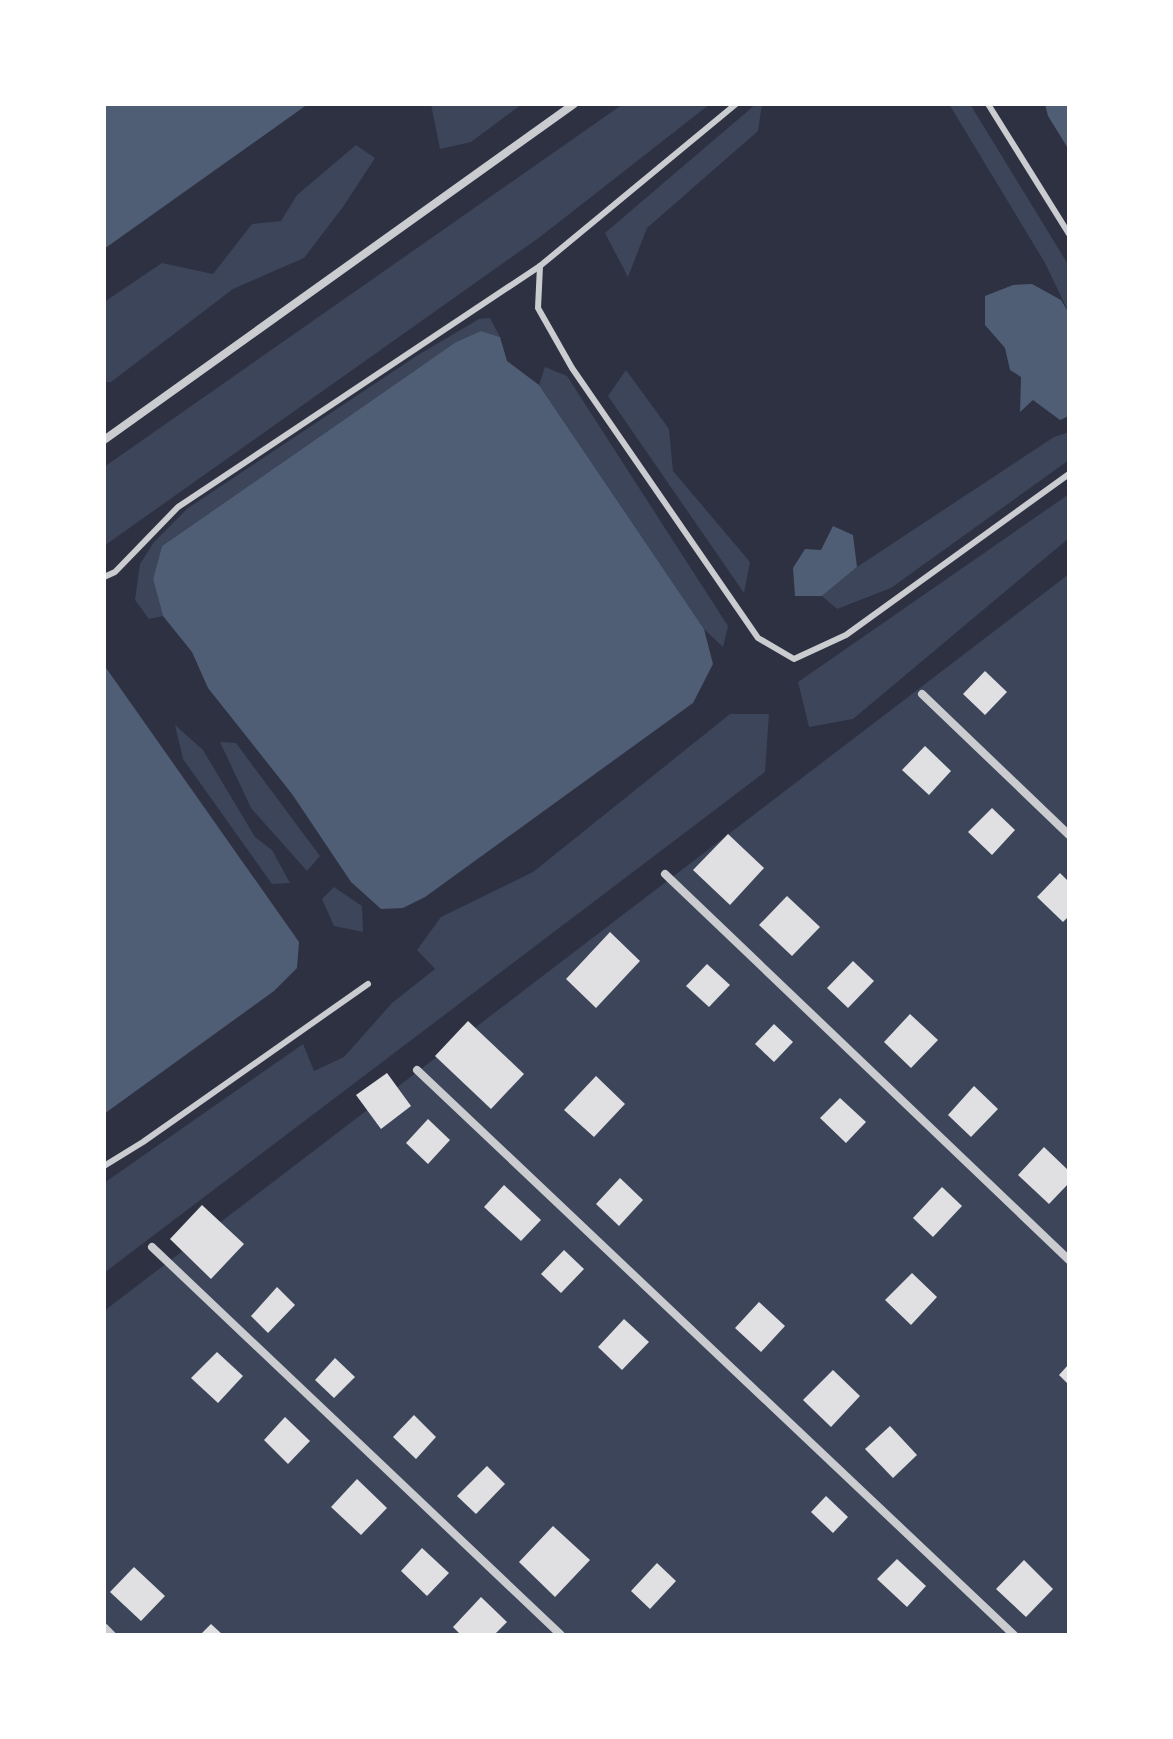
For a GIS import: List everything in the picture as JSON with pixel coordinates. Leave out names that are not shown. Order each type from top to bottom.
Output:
[{"type":"street","points":[[104,440],[574,104]]},
{"type":"street","points":[[922,694],[1069,835]]},
{"type":"street","points":[[665,874],[1069,1260]]},
{"type":"street","points":[[417,1070],[1014,1635]]},
{"type":"street","points":[[152,1247],[561,1635]]},
{"type":"street","points":[[104,1627],[112,1635]]},
{"type":"lane","points":[[104,577],[115,572],[178,507],[540,266],[736,104]]},
{"type":"lane","points":[[988,104],[1069,234]]},
{"type":"lane","points":[[540,266],[538,308],[572,368],[758,638],[794,659],[846,635],[1069,474]]},
{"type":"lane","points":[[104,1166],[368,984]]},
{"type":"shaded area","points":[[104,104],[308,104],[104,249]]},
{"type":"shaded area","points":[[431,104],[522,104],[471,142],[440,149]]},
{"type":"shaded area","points":[[623,104],[710,104],[540,237],[104,546],[104,467]]},
{"type":"shaded area","points":[[756,104],[762,104],[758,131],[647,228],[628,277],[605,233]]},
{"type":"shaded area","points":[[949,104],[970,104],[1069,266],[1069,313],[1045,263]]},
{"type":"shaded area","points":[[1045,104],[1066,104],[1069,108],[1069,150],[1048,116]]},
{"type":"shaded area","points":[[356,145],[375,158],[304,258],[233,289],[111,382],[104,382],[104,302],[162,263],[213,274],[252,224],[281,221],[297,195]]},
{"type":"shaded area","points":[[1032,284],[1061,300],[1069,313],[1069,416],[1060,420],[1033,400],[1020,412],[1021,377],[1010,370],[1005,348],[985,325],[985,296],[1013,285]]},
{"type":"shaded area","points":[[490,318],[500,337],[481,331],[456,342],[162,546],[153,579],[163,616],[149,619],[135,600],[140,564],[154,542],[188,508],[418,355],[479,319]]},
{"type":"shaded area","points":[[481,331],[500,337],[507,361],[539,385],[704,629],[713,664],[693,703],[425,897],[403,908],[381,909],[351,882],[292,794],[208,688],[192,652],[163,616],[153,579],[162,546],[456,342]]},
{"type":"shaded area","points":[[545,367],[567,376],[728,626],[723,647],[704,629],[539,385]]},
{"type":"shaded area","points":[[626,370],[669,429],[673,471],[750,562],[744,593],[608,396]]},
{"type":"shaded area","points":[[1069,432],[1069,460],[891,588],[837,609],[822,596],[857,567],[1054,437]]},
{"type":"shaded area","points":[[1069,494],[1069,538],[853,719],[809,727],[798,682]]},
{"type":"shaded area","points":[[833,526],[853,535],[857,567],[822,596],[795,596],[793,568],[805,549],[821,550]]},
{"type":"shaded area","points":[[1069,574],[1069,1635],[104,1635],[104,1311]]},
{"type":"shaded area","points":[[104,665],[299,942],[297,968],[274,991],[104,1114]]},
{"type":"shaded area","points":[[730,714],[769,714],[765,772],[104,1273],[104,1183],[303,1044],[314,1071],[344,1057],[392,1003],[435,969],[417,950],[441,917],[533,872]]},
{"type":"shaded area","points":[[175,725],[203,750],[255,837],[272,850],[290,883],[272,884],[183,759]]},
{"type":"shaded area","points":[[220,742],[236,743],[320,856],[307,871],[251,808]]},
{"type":"shaded area","points":[[334,887],[362,906],[363,932],[334,926],[322,899]]},
{"type":"building","points":[[985,671],[1007,692],[985,715],[963,694]]},
{"type":"building","points":[[925,746],[951,771],[929,795],[902,770]]},
{"type":"building","points":[[992,808],[1015,830],[992,855],[968,832]]},
{"type":"building","points":[[728,834],[764,868],[730,905],[693,870]]},
{"type":"building","points":[[1060,873],[1069,882],[1069,916],[1063,922],[1037,897]]},
{"type":"building","points":[[787,896],[820,927],[792,956],[759,925]]},
{"type":"building","points":[[610,932],[640,961],[596,1008],[566,979]]},
{"type":"building","points":[[853,961],[874,981],[848,1008],[827,988]]},
{"type":"building","points":[[707,964],[730,985],[709,1007],[686,986]]},
{"type":"building","points":[[910,1014],[938,1040],[911,1068],[884,1042]]},
{"type":"building","points":[[468,1021],[524,1074],[491,1109],[435,1056]]},
{"type":"building","points":[[774,1024],[793,1042],[774,1062],[755,1044]]},
{"type":"building","points":[[387,1073],[411,1106],[381,1129],[356,1095]]},
{"type":"building","points":[[596,1076],[625,1104],[594,1137],[564,1110]]},
{"type":"building","points":[[974,1086],[998,1109],[971,1137],[948,1115]]},
{"type":"building","points":[[840,1098],[866,1122],[846,1143],[820,1118]]},
{"type":"building","points":[[428,1119],[450,1140],[428,1164],[406,1143]]},
{"type":"building","points":[[1044,1147],[1069,1171],[1069,1183],[1049,1204],[1018,1175]]},
{"type":"building","points":[[620,1178],[643,1200],[619,1226],[596,1204]]},
{"type":"building","points":[[504,1185],[541,1220],[521,1241],[484,1207]]},
{"type":"building","points":[[942,1187],[962,1206],[933,1237],[913,1218]]},
{"type":"building","points":[[202,1205],[244,1244],[211,1279],[170,1239]]},
{"type":"building","points":[[564,1250],[584,1269],[561,1293],[541,1274]]},
{"type":"building","points":[[912,1273],[937,1297],[911,1325],[885,1300]]},
{"type":"building","points":[[277,1287],[295,1305],[268,1333],[251,1316]]},
{"type":"building","points":[[759,1302],[785,1326],[761,1352],[735,1328]]},
{"type":"building","points":[[624,1319],[649,1342],[622,1370],[598,1347]]},
{"type":"building","points":[[217,1352],[243,1376],[218,1403],[191,1378]]},
{"type":"building","points":[[335,1358],[355,1377],[334,1398],[315,1380]]},
{"type":"building","points":[[1069,1364],[1069,1385],[1059,1375]]},
{"type":"building","points":[[833,1370],[860,1396],[831,1427],[803,1400]]},
{"type":"building","points":[[414,1415],[436,1437],[416,1459],[393,1437]]},
{"type":"building","points":[[285,1417],[310,1441],[288,1464],[264,1440]]},
{"type":"building","points":[[890,1426],[917,1455],[893,1478],[865,1449]]},
{"type":"building","points":[[487,1466],[505,1484],[476,1514],[457,1496]]},
{"type":"building","points":[[357,1479],[387,1508],[361,1535],[331,1507]]},
{"type":"building","points":[[826,1496],[848,1517],[833,1533],[811,1512]]},
{"type":"building","points":[[553,1526],[590,1560],[555,1597],[519,1562]]},
{"type":"building","points":[[422,1548],[449,1573],[427,1596],[401,1571]]},
{"type":"building","points":[[897,1559],[926,1586],[907,1607],[877,1579]]},
{"type":"building","points":[[1024,1560],[1053,1589],[1026,1617],[996,1589]]},
{"type":"building","points":[[657,1563],[676,1581],[650,1609],[631,1591]]},
{"type":"building","points":[[134,1567],[165,1596],[141,1621],[110,1592]]},
{"type":"building","points":[[481,1597],[507,1622],[494,1635],[461,1635],[453,1627]]},
{"type":"building","points":[[211,1624],[223,1635],[200,1635]]}]
